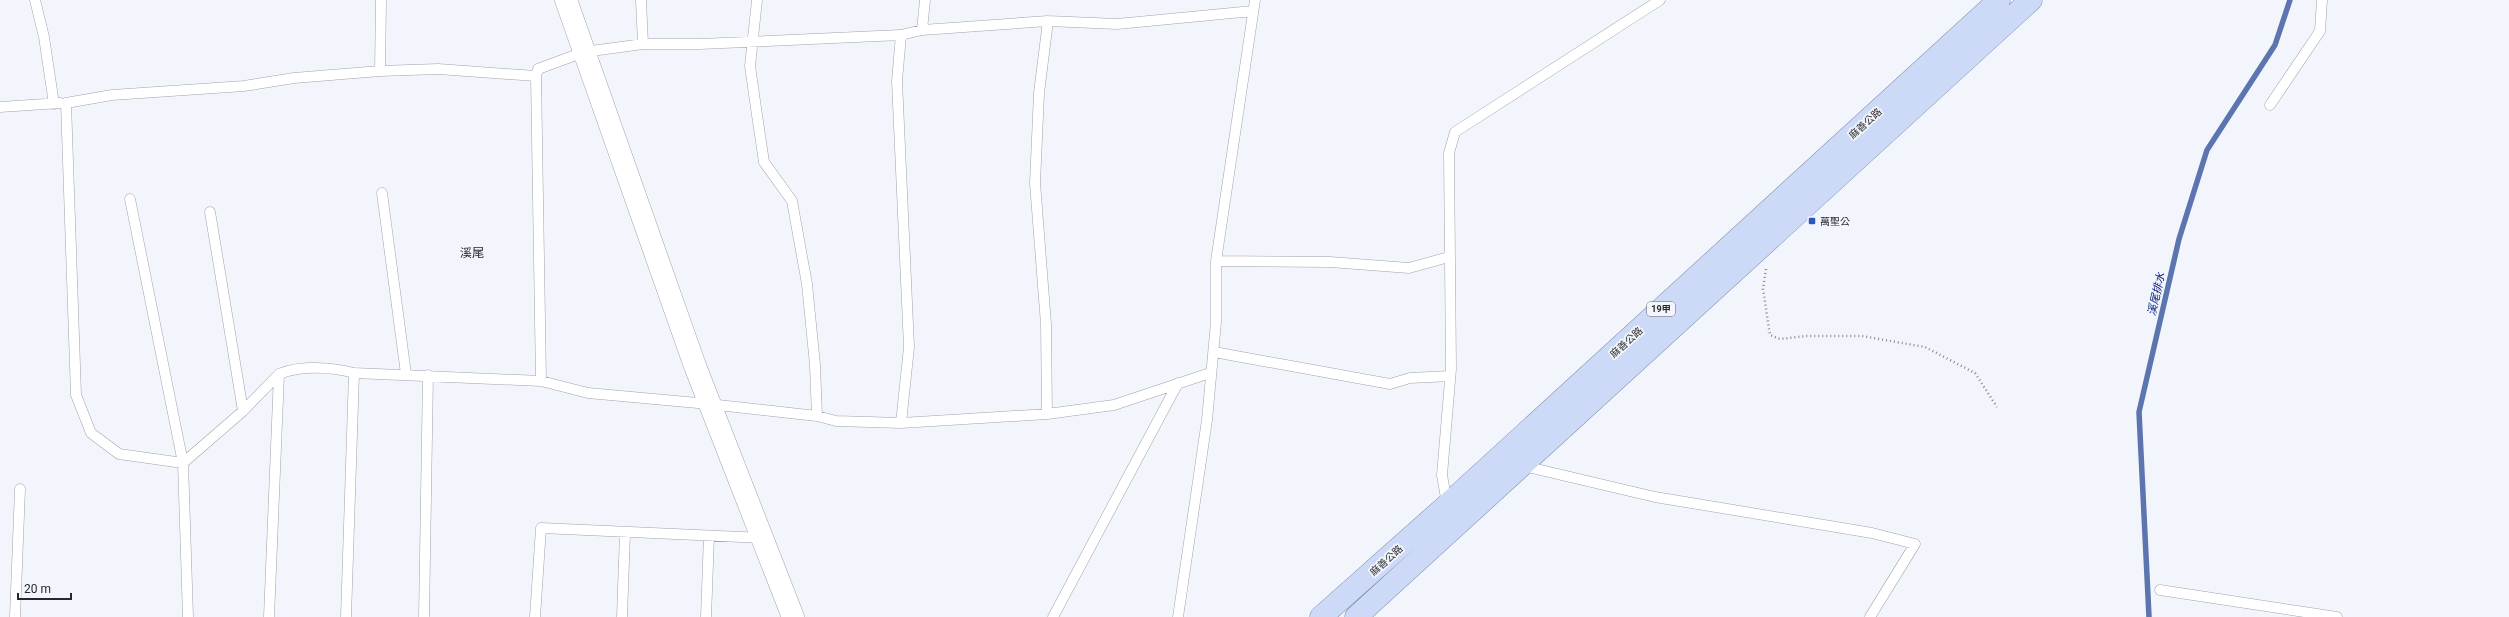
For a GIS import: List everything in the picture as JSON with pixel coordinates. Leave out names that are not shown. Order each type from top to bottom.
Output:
[{"type":"main road","name":"麻善公路","points":[[1321,617],[1447,505],[1999,0]]},
{"type":"main road","name":"麻善公路","points":[[1356,617],[1524,466],[2031,0]]},
{"type":"street","points":[[566,0],[709,404],[764,538],[793,617]]},
{"type":"lane","points":[[35,0],[44,37],[54,104]]},
{"type":"lane","points":[[380,71],[381,0]]},
{"type":"lane","points":[[642,0],[643,44]]},
{"type":"lane","points":[[757,0],[750,66],[764,162],[792,201],[807,284],[815,365],[817,416]]},
{"type":"lane","points":[[922,30],[925,0]]},
{"type":"lane","points":[[1178,617],[1207,420],[1210,373],[1214,352],[1217,293],[1216,261],[1255,0]]},
{"type":"lane","points":[[1462,522],[1447,505],[1442,475],[1450,376],[1448,257],[1449,153],[1455,132],[1660,0]]},
{"type":"lane","points":[[2270,105],[2320,31],[2322,0]]},
{"type":"lane","points":[[541,382],[536,76],[538,69],[584,52],[643,44],[752,42],[901,35],[922,30],[1048,21],[1117,24],[1253,11]]},
{"type":"lane","points":[[1048,21],[1039,93],[1035,183],[1046,324],[1048,414]]},
{"type":"lane","points":[[901,35],[897,81],[909,347],[902,424]]},
{"type":"lane","points":[[0,107],[66,103],[112,95],[244,86],[294,78],[380,71],[438,69],[536,76]]},
{"type":"lane","points":[[66,103],[76,395],[91,433],[119,454],[183,463],[244,412],[279,374],[286,371],[332,367],[354,373],[428,375],[541,382],[588,393],[817,416],[836,421],[902,424],[1048,414],[1114,405],[1210,373]]},
{"type":"lane","points":[[382,193],[406,374]]},
{"type":"lane","points":[[130,198],[183,463],[188,617]]},
{"type":"lane","points":[[210,212],[244,412]]},
{"type":"lane","points":[[1216,261],[1330,262],[1409,268],[1448,257]]},
{"type":"lane","points":[[1214,352],[1390,384],[1410,378],[1450,376]]},
{"type":"lane","points":[[346,617],[354,373]]},
{"type":"lane","points":[[269,617],[279,374]]},
{"type":"lane","points":[[424,617],[428,375]]},
{"type":"lane","points":[[1053,617],[1178,383]]},
{"type":"lane","points":[[1524,466],[1655,496],[1872,533],[1915,544],[1870,617]]},
{"type":"lane","points":[[15,617],[20,489]]},
{"type":"lane","points":[[535,617],[541,528],[764,538]]},
{"type":"lane","points":[[622,617],[625,532]]},
{"type":"lane","points":[[706,617],[709,536]]},
{"type":"lane","points":[[2160,590],[2337,617]]},
{"type":"path","points":[[1766,268],[1763,289],[1770,334],[1780,339],[1806,336],[1862,336],[1925,347],[1975,373],[1997,407]]},
{"type":"waterway","name":"溪尾排水","points":[[2149,617],[2139,412],[2179,239],[2207,150],[2275,45],[2290,0]]},
{"type":"place","name":"萬聖公","points":[[1812,221]]},
{"type":"district","name":"溪尾","points":[[472,253]]}]
